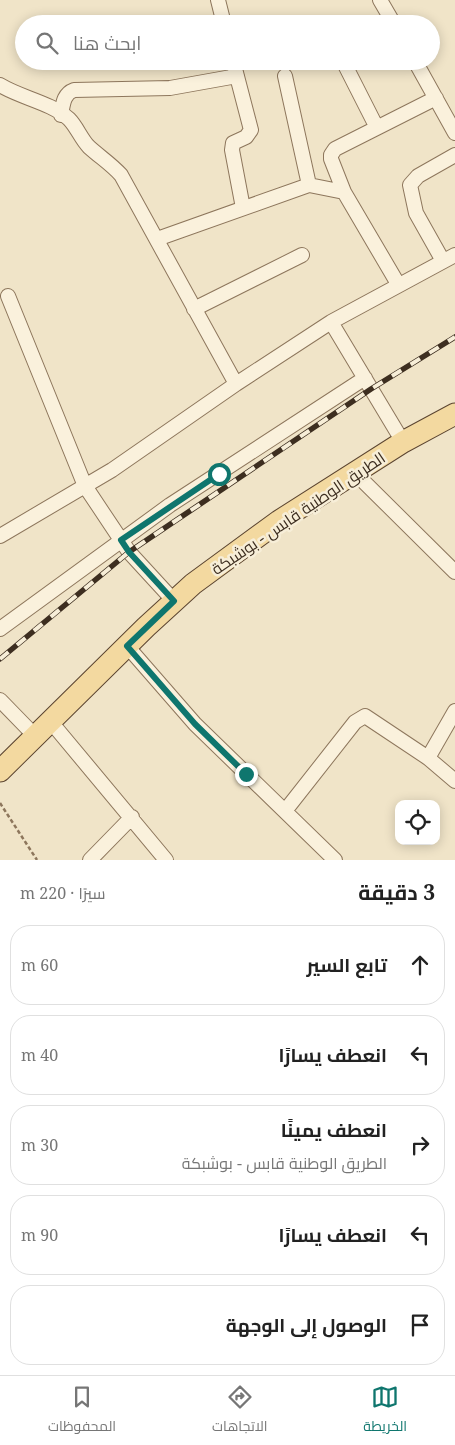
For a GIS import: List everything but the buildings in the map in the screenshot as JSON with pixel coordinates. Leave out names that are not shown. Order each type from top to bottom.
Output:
[{"type":"main road","name":"الطريق الوطنية قابس - بوشبكة","points":[[0,771],[193,584],[279,521],[356,474],[403,442],[455,414]]},
{"type":"street","points":[[218,0],[222,15]]},
{"type":"street","points":[[380,0],[389,15]]},
{"type":"street","points":[[235,70],[251,130],[246,137],[233,142],[232,150],[243,208]]},
{"type":"street","points":[[348,70],[376,126]]},
{"type":"street","points":[[420,70],[455,133]]},
{"type":"street","points":[[61,114],[64,99],[69,92],[74,90],[175,88],[237,76]]},
{"type":"street","points":[[285,76],[309,185]]},
{"type":"street","points":[[0,85],[16,94],[48,106],[68,119],[88,146],[107,160],[121,175],[236,384]]},
{"type":"street","points":[[398,284],[344,192],[331,155],[335,149],[376,126],[436,98]]},
{"type":"street","points":[[0,536],[85,486],[331,322],[449,258],[416,213],[410,185],[418,176],[455,154]]},
{"type":"street","points":[[157,238],[309,185],[344,192]]},
{"type":"street","points":[[194,309],[302,255]]},
{"type":"street","points":[[8,296],[85,486],[129,552],[174,601]]},
{"type":"street","points":[[331,322],[403,442]]},
{"type":"street","points":[[0,629],[178,500],[365,378]]},
{"type":"street","points":[[356,474],[455,572]]},
{"type":"street","points":[[127,646],[195,724],[335,860]]},
{"type":"street","points":[[0,700],[36,738]]},
{"type":"street","points":[[428,758],[455,711]]},
{"type":"street","points":[[285,811],[360,718],[365,716],[428,758],[455,781]]},
{"type":"street","points":[[52,722],[166,860]]},
{"type":"street","points":[[90,860],[132,817]]},
{"type":"path","points":[[0,803],[37,860]]},
{"type":"railway","points":[[0,659],[129,552],[371,389],[455,337]]},
{"type":"route","points":[[219,474],[170,505],[121,540],[129,552],[174,601],[127,646],[195,724],[246,774]]}]
